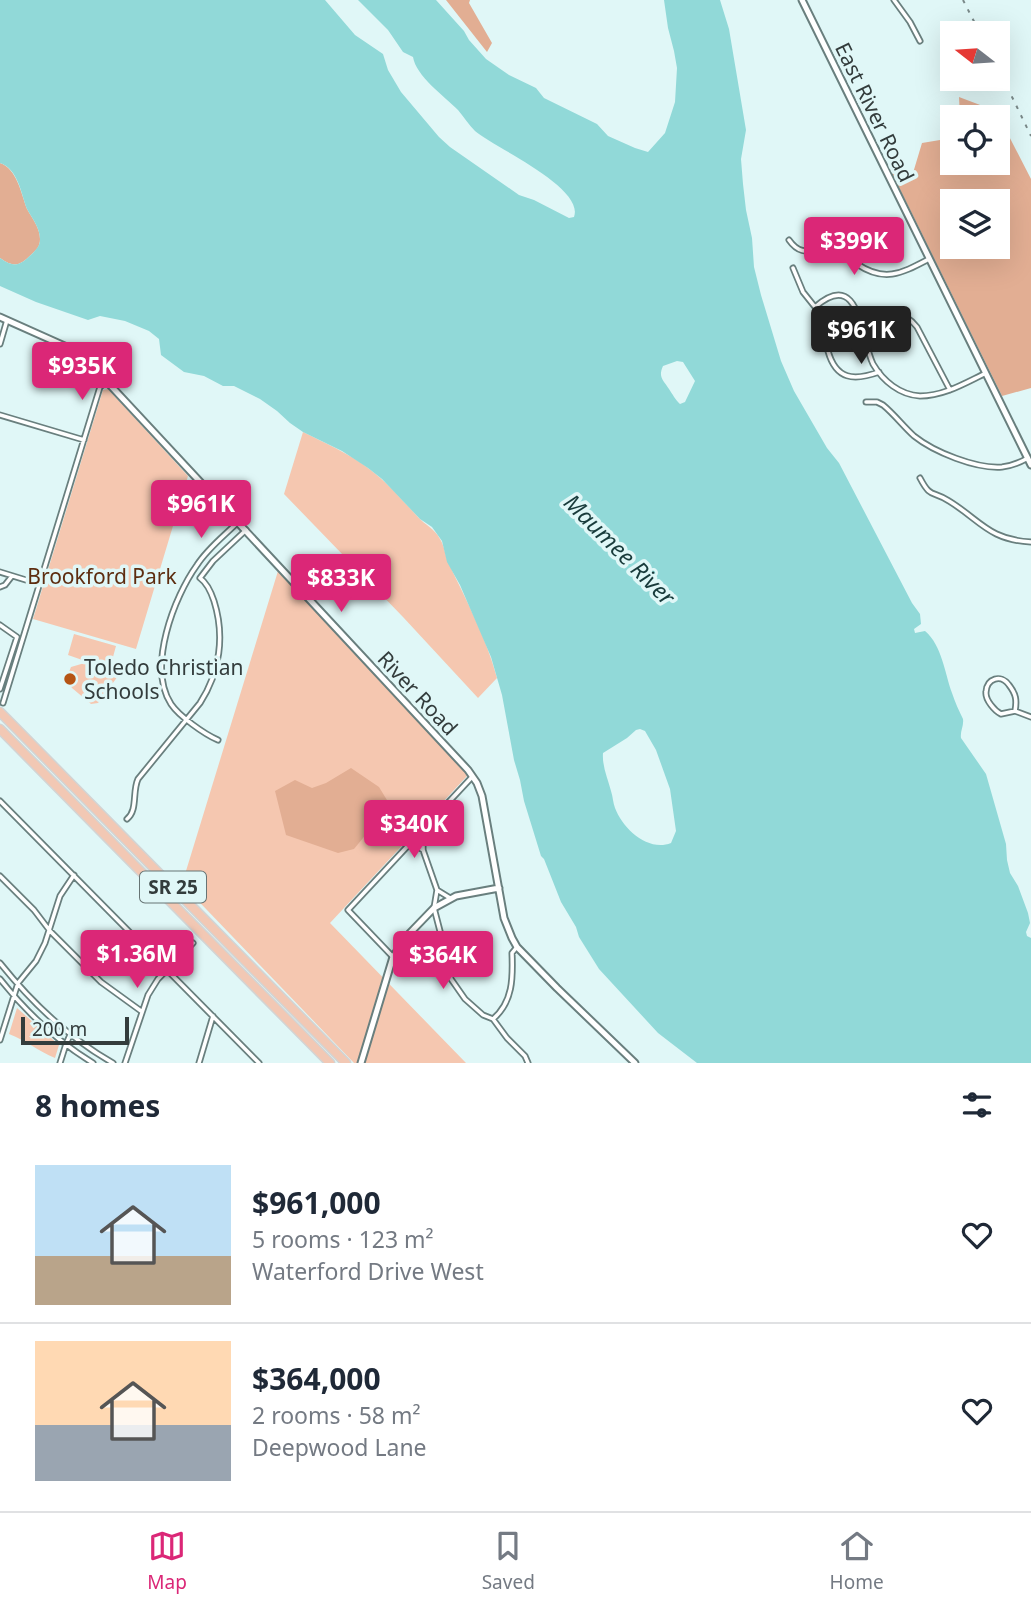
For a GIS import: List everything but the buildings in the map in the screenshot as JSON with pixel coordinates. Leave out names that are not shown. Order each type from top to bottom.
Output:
[{"type":"highway","name":"SR 25","points":[[0,712],[346,1063]]},
{"type":"highway","name":"SR 25","points":[[0,729],[332,1063]]},
{"type":"street","name":"East River Road","points":[[802,0],[1031,465]]},
{"type":"street","points":[[894,0],[920,41]]},
{"type":"street","points":[[789,240],[794,247],[802,251],[829,249],[841,252],[867,270],[879,274],[898,273],[930,258]]},
{"type":"street","points":[[793,268],[803,292],[815,307],[829,296],[835,295],[842,295],[853,303],[870,356],[879,372],[895,388],[909,394],[935,394],[986,373]]},
{"type":"street","points":[[861,323],[893,314],[912,320],[950,390]]},
{"type":"street","name":"River Road","points":[[0,317],[76,352],[90,363],[473,776],[482,796],[507,928],[517,947],[635,1063]]},
{"type":"street","points":[[0,344],[7,320]]},
{"type":"street","points":[[828,351],[845,376],[853,378],[879,372]]},
{"type":"street","points":[[2,703],[100,387],[107,381]]},
{"type":"street","points":[[866,402],[883,405],[916,438],[932,448],[968,462],[988,467],[1003,467],[1028,458]]},
{"type":"street","points":[[0,415],[84,440]]},
{"type":"street","points":[[920,478],[929,492],[949,501],[984,528],[1003,537],[1031,542]]},
{"type":"street","points":[[218,740],[176,711],[169,702],[164,689],[162,668],[164,644],[171,618],[188,579],[209,550],[238,522]]},
{"type":"street","points":[[200,578],[213,561],[246,530]]},
{"type":"street","points":[[0,572],[40,584]]},
{"type":"street","points":[[0,587],[12,576]]},
{"type":"street","points":[[127,819],[134,812],[134,787],[138,779],[207,692],[216,670],[219,655],[218,617],[210,591],[203,579],[188,579]]},
{"type":"street","points":[[0,625],[17,637],[0,689]]},
{"type":"street","points":[[1015,711],[1016,699],[1012,689],[1003,679],[994,679],[987,689],[988,698],[998,713],[1015,711],[1031,717]]},
{"type":"street","points":[[393,957],[348,910],[473,776]]},
{"type":"street","points":[[0,801],[259,1063]]},
{"type":"street","points":[[425,827],[423,850],[437,890],[434,908],[448,973],[454,985],[475,1008],[492,1019],[525,1056],[528,1063]]},
{"type":"street","points":[[408,845],[415,845],[423,850]]},
{"type":"street","points":[[0,1040],[17,984],[36,961],[46,943],[60,896],[74,875]]},
{"type":"street","points":[[0,876],[34,910],[50,931],[102,982],[141,1011]]},
{"type":"street","points":[[360,1063],[393,957],[413,929],[434,908],[450,898],[499,888]]},
{"type":"street","points":[[437,890],[450,898]]},
{"type":"street","points":[[125,1063],[141,1011],[153,987],[193,943]]},
{"type":"street","points":[[383,946],[399,947]]},
{"type":"street","points":[[492,1019],[507,1000],[512,981],[512,953],[517,947]]},
{"type":"street","points":[[0,963],[41,1010],[90,1050],[113,1063]]},
{"type":"street","points":[[0,979],[34,1017],[93,1063]]},
{"type":"street","points":[[199,1063],[212,1016]]},
{"type":"street","points":[[60,1063],[70,1035]]},
{"type":"green space","name":"Brookford Park","points":[[108,389],[188,476],[136,649],[33,619],[103,390]]},
{"type":"green space","points":[[303,432],[368,468],[438,536],[482,634],[497,678],[478,698],[284,494]]},
{"type":"green space","points":[[278,571],[468,775],[330,923],[466,1063],[354,1063],[182,884]]},
{"type":"green space","points":[[74,634],[116,646],[110,668],[121,672],[98,703],[91,704],[72,688],[66,679],[71,667],[88,662],[68,655]]},
{"type":"green space","points":[[17,1008],[59,1045],[55,1058],[9,1034]]},
{"type":"shaded area","points":[[446,0],[470,0],[469,3],[492,43],[487,52]]},
{"type":"shaded area","points":[[959,97],[980,105],[959,105]]},
{"type":"shaded area","points":[[1010,138],[1031,179],[1031,388],[1002,396],[888,165],[913,173],[922,143],[940,140],[940,175],[1010,175]]},
{"type":"shaded area","points":[[0,163],[11,170],[40,235],[37,249],[18,264],[10,264],[0,258]]},
{"type":"shaded area","points":[[351,768],[379,787],[390,805],[354,849],[338,853],[286,835],[275,791],[295,780],[312,788]]},
{"type":"water","name":"Maumee River","points":[[0,0],[325,0],[355,35],[383,54],[388,70],[401,92],[450,147],[519,195],[569,218],[574,217],[574,205],[566,193],[535,169],[475,131],[419,71],[413,57],[403,52],[388,30],[358,0],[436,0],[486,59],[509,75],[536,88],[544,98],[597,124],[608,136],[648,152],[665,133],[675,102],[677,68],[664,0],[720,0],[729,29],[746,130],[741,159],[743,184],[754,267],[761,295],[781,361],[794,391],[827,448],[839,463],[920,614],[921,624],[914,629],[915,633],[925,631],[935,644],[963,719],[961,738],[986,774],[1006,844],[1010,873],[1018,886],[1030,923],[1026,932],[1031,938],[1031,1063],[697,1063],[658,1033],[599,969],[561,902],[541,856],[524,801],[502,695],[491,657],[460,585],[447,562],[442,541],[432,527],[420,519],[368,468],[342,451],[303,432],[260,399],[234,386],[223,386],[204,376],[184,372],[161,355],[159,339],[149,331],[125,321],[100,316],[88,320],[0,286],[0,258],[10,264],[21,263],[37,248],[40,235],[15,176],[0,163]],"holes":[[[677,361],[683,362],[695,381],[685,402],[680,404],[661,376],[663,366]],[[640,729],[645,731],[656,750],[670,789],[676,831],[671,843],[654,844],[637,837],[624,824],[614,806],[603,753]]]},
{"type":"railway","points":[[963,0],[974,21]]},
{"type":"railway","points":[[1009,91],[1031,136]]},
{"type":"place","name":"Toledo Christian Schools","points":[[70,679]]}]
